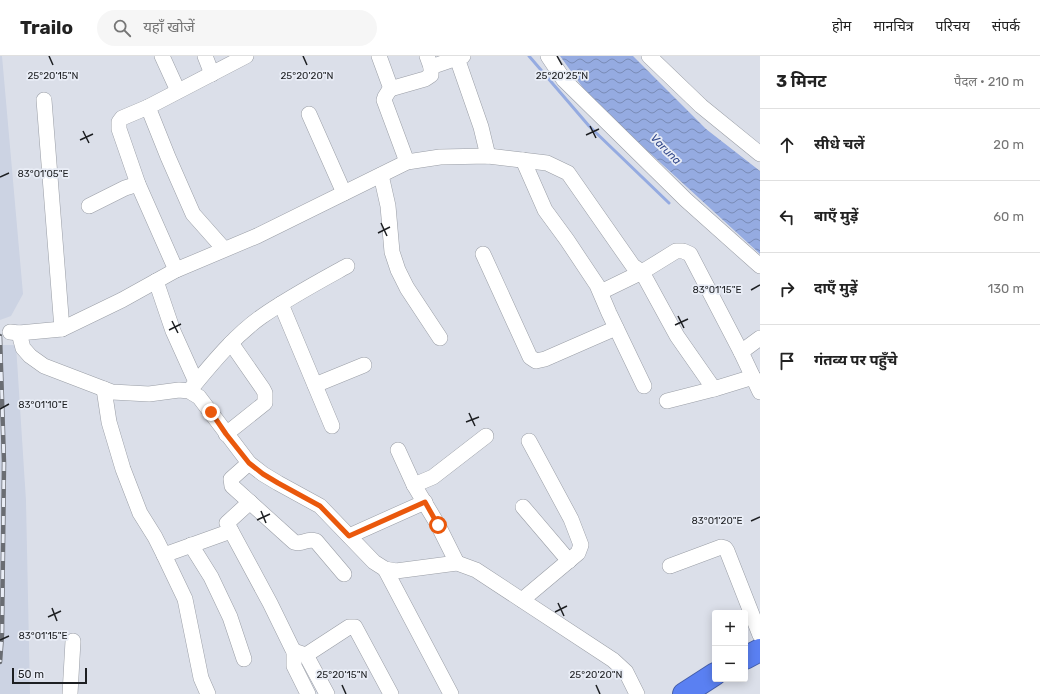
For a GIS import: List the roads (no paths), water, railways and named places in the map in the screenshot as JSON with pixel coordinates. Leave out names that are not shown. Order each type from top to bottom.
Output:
[{"type":"highway","points":[[748,656],[760,650]]},
{"type":"highway","points":[[684,694],[712,676]]},
{"type":"street","points":[[162,56],[178,91]]},
{"type":"street","points":[[205,56],[212,74]]},
{"type":"street","points":[[176,270],[138,184],[119,129],[119,122],[122,118],[148,107],[246,56]]},
{"type":"street","points":[[379,56],[390,89]]},
{"type":"street","points":[[548,56],[564,80],[686,200],[760,266]]},
{"type":"street","points":[[649,56],[701,106],[760,154]]},
{"type":"street","points":[[407,162],[384,99],[390,89],[425,79],[431,75],[429,61],[460,57],[488,156]]},
{"type":"street","points":[[44,100],[62,329]]},
{"type":"street","points":[[148,107],[193,214],[224,249]]},
{"type":"street","points":[[309,114],[344,193]]},
{"type":"street","points":[[348,266],[281,304],[260,318],[231,343],[193,387],[179,390],[149,394],[112,392],[44,366],[30,356],[23,348],[15,333],[62,329],[122,300],[176,270],[256,236],[407,162],[440,157],[488,156],[547,163],[568,173],[633,266],[642,272],[677,336],[714,389]]},
{"type":"street","points":[[523,160],[545,210],[597,285],[644,386]]},
{"type":"street","points":[[381,175],[388,206],[392,252],[398,270],[407,288],[440,338]]},
{"type":"street","points":[[89,206],[125,188],[138,184]]},
{"type":"street","points":[[607,289],[642,272],[676,251],[683,251],[690,254],[760,392]]},
{"type":"street","points":[[483,254],[530,357],[536,361],[545,359],[616,328]]},
{"type":"street","points":[[156,282],[193,387],[226,434],[249,463],[273,480],[320,506],[374,562],[385,569],[396,571],[457,563],[476,570],[612,660],[626,672],[637,694]]},
{"type":"street","points":[[281,304],[332,426]]},
{"type":"street","points":[[741,352],[760,338]]},
{"type":"street","points":[[226,434],[265,404],[265,393],[263,389],[231,343]]},
{"type":"street","points":[[315,385],[364,365]]},
{"type":"street","points":[[667,401],[753,377]]},
{"type":"street","points":[[104,389],[109,422],[123,469],[140,513],[155,537],[185,599],[201,678],[208,694]]},
{"type":"street","points":[[414,485],[433,477],[486,436]]},
{"type":"street","points":[[522,600],[578,553],[581,545],[571,519],[529,441]]},
{"type":"street","points":[[398,450],[414,485],[438,525],[457,563]]},
{"type":"street","points":[[249,463],[231,479],[232,486],[294,542],[302,543],[310,540],[316,541],[344,574]]},
{"type":"street","points":[[250,502],[227,523],[300,653],[327,694]]},
{"type":"street","points":[[349,536],[425,502]]},
{"type":"street","points":[[523,507],[569,561]]},
{"type":"street","points":[[164,555],[231,531]]},
{"type":"street","points":[[191,545],[211,577],[230,617],[244,660]]},
{"type":"street","points":[[670,566],[721,547],[725,548],[760,635]]},
{"type":"street","points":[[385,569],[451,694]]},
{"type":"street","points":[[308,694],[294,666],[300,653],[349,627],[355,627],[391,694]]},
{"type":"street","points":[[70,694],[73,641]]},
{"type":"water","name":"Varuna","points":[[560,56],[633,56],[706,129],[760,171],[760,254],[591,99]]},
{"type":"waterway","points":[[529,56],[589,126],[669,203]]},
{"type":"railway","points":[[0,336],[4,463],[2,634],[0,662]]}]
